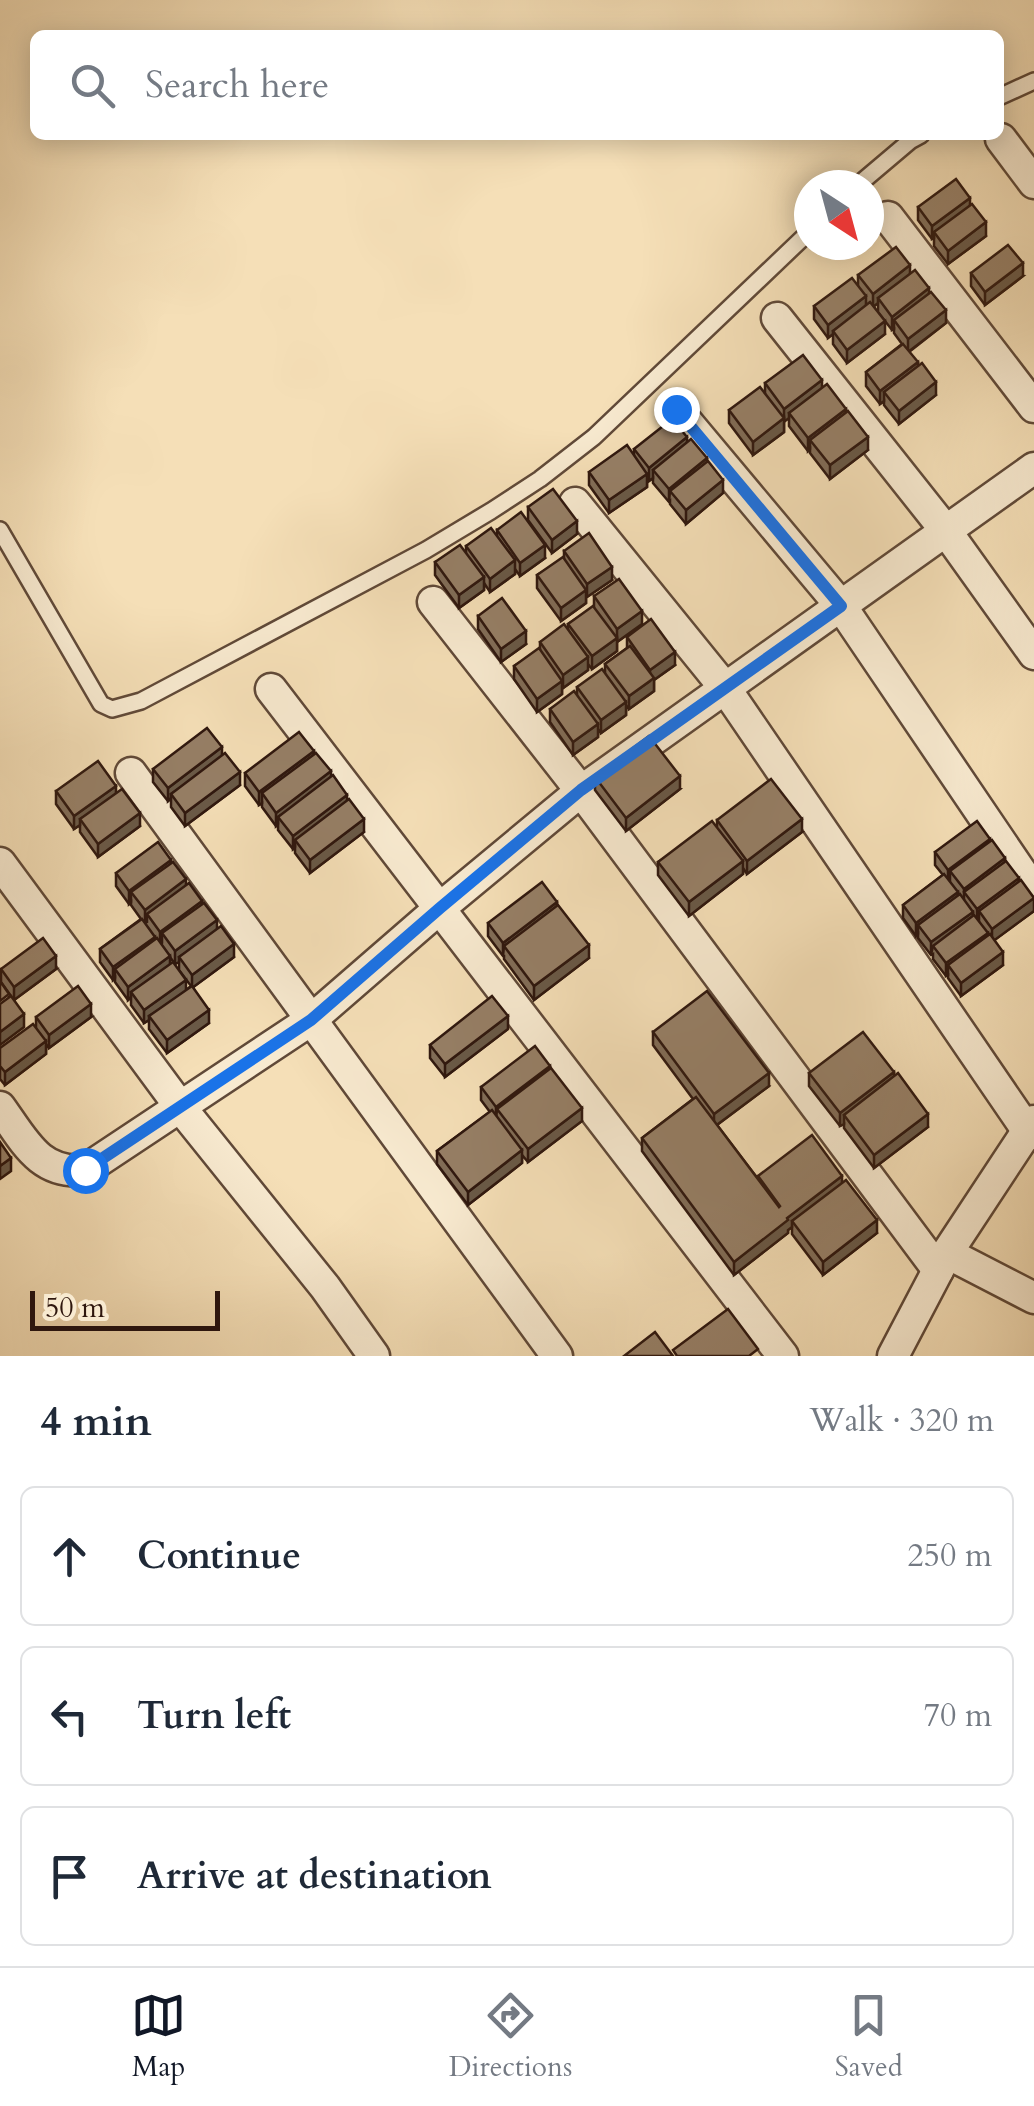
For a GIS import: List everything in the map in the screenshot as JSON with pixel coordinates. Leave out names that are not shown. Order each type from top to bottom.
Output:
[{"type":"street","points":[[1002,140],[1034,183]]},
{"type":"street","points":[[888,217],[1034,407]]},
{"type":"street","points":[[777,318],[946,531],[1034,654]]},
{"type":"street","points":[[676,409],[841,606],[1034,891]]},
{"type":"street","points":[[0,1107],[28,1147],[48,1164],[66,1172],[85,1170],[311,1020],[581,790],[1034,468]]},
{"type":"street","points":[[575,503],[725,688],[1032,1128],[943,1261],[894,1356]]},
{"type":"street","points":[[432,602],[943,1261],[1034,1298]]},
{"type":"street","points":[[271,689],[783,1356]]},
{"type":"street","points":[[131,773],[557,1356]]},
{"type":"street","points":[[0,863],[181,1108],[325,1287],[374,1356]]},
{"type":"lane","points":[[1004,95],[1034,80]]},
{"type":"lane","points":[[875,170],[910,140]]},
{"type":"lane","points":[[0,530],[101,704],[112,709],[140,701],[426,550],[540,478],[594,437],[794,246]]},
{"type":"building","points":[[956,179],[970,198],[932,226],[918,207]]},
{"type":"building","points":[[972,204],[986,222],[948,251],[934,232]]},
{"type":"building","points":[[1008,245],[1023,263],[985,292],[971,273]]},
{"type":"building","points":[[896,247],[910,265],[873,294],[858,275],[884,260]]},
{"type":"building","points":[[915,270],[929,288],[892,317],[878,298]]},
{"type":"building","points":[[852,278],[866,296],[828,325],[814,306]]},
{"type":"building","points":[[931,292],[946,310],[908,339],[894,320]]},
{"type":"building","points":[[870,302],[885,321],[847,350],[833,331]]},
{"type":"building","points":[[903,344],[918,362],[880,391],[866,372]]},
{"type":"building","points":[[803,355],[822,380],[784,409],[765,383]]},
{"type":"building","points":[[922,363],[936,382],[899,411],[884,392]]},
{"type":"building","points":[[827,384],[846,409],[808,438],[789,413]]},
{"type":"building","points":[[760,387],[784,418],[753,442],[729,410]]},
{"type":"building","points":[[848,411],[868,437],[830,465],[810,440]]},
{"type":"building","points":[[672,419],[687,437],[649,468],[634,449]]},
{"type":"building","points":[[691,439],[707,458],[669,489],[653,470]]},
{"type":"building","points":[[627,445],[647,474],[609,500],[589,472]]},
{"type":"building","points":[[708,461],[723,480],[686,510],[670,491]]},
{"type":"building","points":[[553,489],[577,521],[552,540],[528,507]]},
{"type":"building","points":[[521,512],[545,545],[520,563],[497,530]]},
{"type":"building","points":[[491,528],[515,560],[490,579],[466,546]]},
{"type":"building","points":[[589,533],[612,567],[587,584],[564,551]]},
{"type":"building","points":[[460,545],[484,577],[459,595],[435,562]]},
{"type":"building","points":[[563,557],[586,590],[561,608],[537,575]]},
{"type":"building","points":[[619,579],[642,611],[617,629],[594,596]]},
{"type":"building","points":[[502,598],[526,631],[501,649],[478,616]]},
{"type":"building","points":[[593,606],[617,638],[592,656],[568,624]]},
{"type":"building","points":[[651,619],[675,652],[650,670],[627,637]]},
{"type":"building","points":[[564,624],[588,657],[563,675],[540,642]]},
{"type":"building","points":[[630,646],[654,678],[629,696],[605,664]]},
{"type":"building","points":[[539,648],[562,681],[537,699],[514,666]]},
{"type":"building","points":[[602,669],[626,702],[601,720],[577,687]]},
{"type":"building","points":[[574,691],[598,724],[573,742],[550,709]]},
{"type":"building","points":[[207,728],[222,747],[168,788],[153,769]]},
{"type":"building","points":[[299,732],[314,751],[259,792],[245,773]]},
{"type":"building","points":[[649,736],[680,776],[626,818],[595,777]]},
{"type":"building","points":[[225,753],[240,772],[185,813],[171,794]]},
{"type":"building","points":[[316,753],[331,771],[276,813],[262,793]]},
{"type":"building","points":[[98,761],[116,786],[74,816],[56,791]]},
{"type":"building","points":[[333,775],[347,795],[293,836],[278,817]]},
{"type":"building","points":[[771,779],[802,819],[747,861],[717,820]]},
{"type":"building","points":[[122,789],[140,813],[98,844],[80,819]]},
{"type":"building","points":[[349,799],[364,819],[310,860],[295,840]]},
{"type":"building","points":[[712,821],[743,861],[689,902],[658,862]]},
{"type":"building","points":[[977,821],[990,839],[948,870],[935,852]]},
{"type":"building","points":[[992,840],[1005,858],[964,889],[950,871]]},
{"type":"building","points":[[158,842],[171,860],[129,891],[116,873]]},
{"type":"building","points":[[1006,861],[1019,878],[977,909],[964,892]]},
{"type":"building","points":[[173,862],[186,879],[145,910],[131,892]]},
{"type":"building","points":[[944,874],[958,892],[916,923],[903,905]]},
{"type":"building","points":[[1021,880],[1034,898],[992,929],[979,911]]},
{"type":"building","points":[[542,882],[557,902],[503,943],[488,923]]},
{"type":"building","points":[[189,883],[202,901],[160,932],[147,914]]},
{"type":"building","points":[[960,894],[973,912],[931,942],[918,925]]},
{"type":"building","points":[[204,903],[217,920],[175,951],[162,933]]},
{"type":"building","points":[[558,905],[589,945],[534,986],[504,946]]},
{"type":"building","points":[[974,915],[988,933],[946,963],[933,946]]},
{"type":"building","points":[[142,919],[155,937],[113,967],[100,949]]},
{"type":"building","points":[[221,926],[234,944],[192,975],[179,957]]},
{"type":"building","points":[[990,934],[1003,952],[961,983],[948,965]]},
{"type":"building","points":[[43,938],[56,956],[14,987],[1,969]]},
{"type":"building","points":[[157,938],[170,956],[128,987],[115,969]]},
{"type":"building","points":[[173,962],[186,980],[144,1010],[131,992]]},
{"type":"building","points":[[0,981],[9,994],[0,1001]]},
{"type":"building","points":[[78,986],[91,1004],[49,1035],[36,1017]]},
{"type":"building","points":[[192,986],[209,1010],[167,1040],[149,1016]]},
{"type":"building","points":[[707,991],[769,1073],[714,1114],[653,1032]]},
{"type":"building","points":[[11,996],[24,1014],[0,1032],[0,1004]]},
{"type":"building","points":[[492,996],[508,1016],[445,1064],[430,1045]]},
{"type":"building","points":[[33,1024],[46,1041],[5,1072],[0,1066],[0,1048]]},
{"type":"building","points":[[863,1032],[894,1072],[840,1113],[809,1073]]},
{"type":"building","points":[[535,1046],[550,1066],[496,1107],[481,1087]]},
{"type":"building","points":[[551,1068],[582,1108],[528,1149],[497,1109]]},
{"type":"building","points":[[898,1073],[928,1114],[874,1155],[844,1115]]},
{"type":"building","points":[[696,1097],[779,1207],[758,1176],[812,1135],[842,1176],[734,1262],[642,1138]]},
{"type":"building","points":[[492,1110],[522,1150],[468,1192],[437,1151]]},
{"type":"building","points":[[0,1142],[11,1158],[0,1166]]},
{"type":"building","points":[[846,1180],[877,1220],[823,1262],[792,1221]]},
{"type":"building","points":[[728,1309],[758,1349],[749,1356],[677,1356],[673,1350]]},
{"type":"building","points":[[655,1332],[673,1356],[624,1356]]},
{"type":"route","points":[[85,1170],[311,1020],[581,790],[841,606],[676,409]]}]
